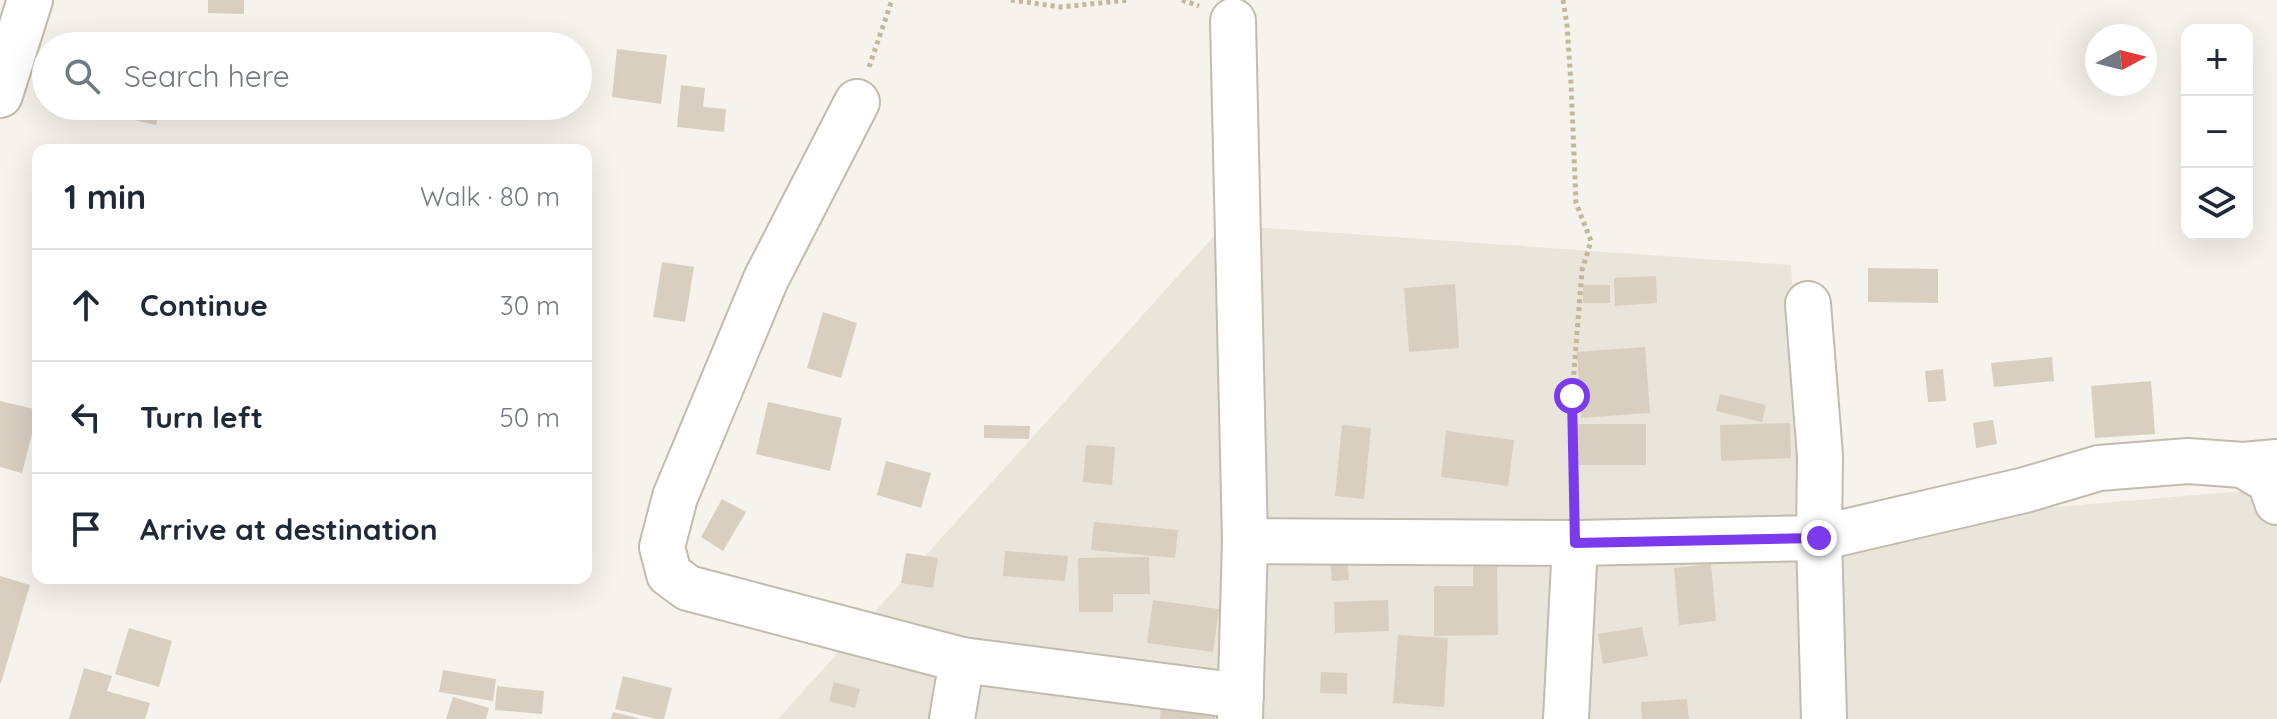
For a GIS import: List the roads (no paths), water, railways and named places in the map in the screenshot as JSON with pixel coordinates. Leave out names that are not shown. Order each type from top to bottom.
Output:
[{"type":"street","points":[[0,95],[30,0]]},
{"type":"street","points":[[857,102],[766,279],[675,497],[662,547],[669,574],[688,588],[962,660],[1241,707],[1245,541],[1233,21]]},
{"type":"street","points":[[1808,304],[1820,456],[1824,719]]},
{"type":"street","points":[[1245,541],[1575,543],[1819,538],[2025,490],[2099,468],[2188,461],[2260,463],[2277,502]]},
{"type":"street","points":[[1566,719],[1575,543]]},
{"type":"street","points":[[952,719],[962,660]]}]
